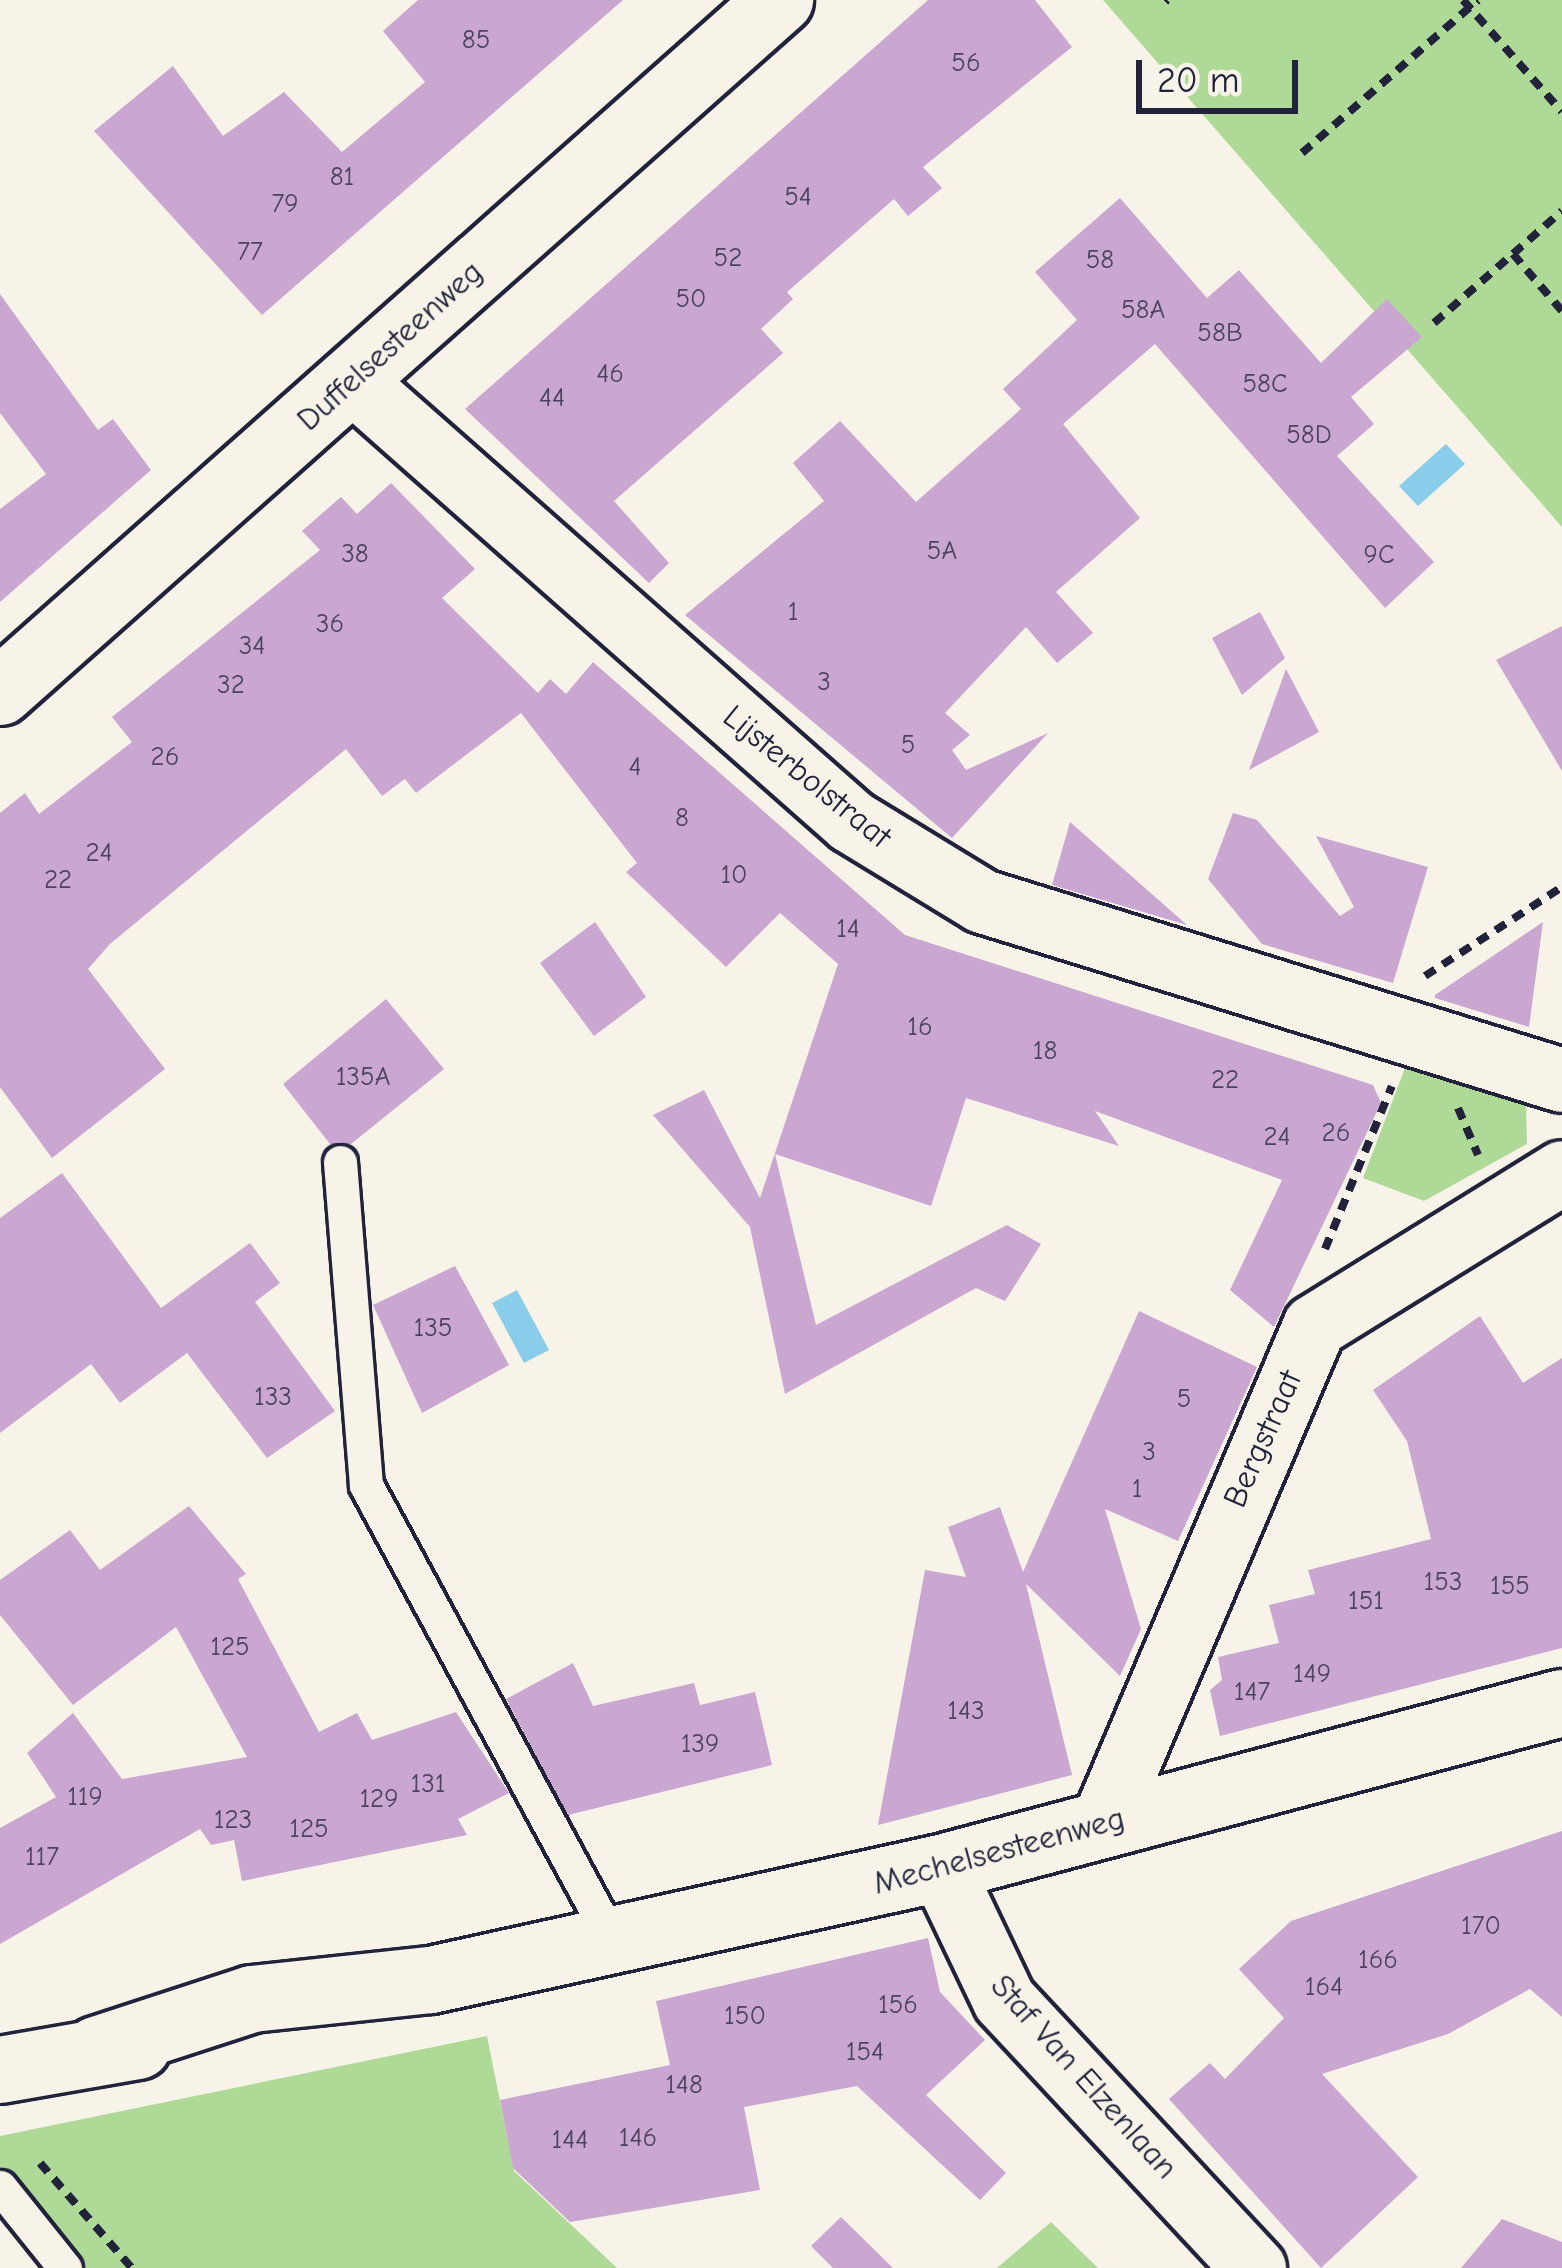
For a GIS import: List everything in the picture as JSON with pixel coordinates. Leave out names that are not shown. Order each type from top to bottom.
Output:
[{"type":"street","name":"Duffelsesteenweg","points":[[0,692],[780,0]]},
{"type":"street","name":"Lijsterbolstraat","points":[[350,379],[850,821],[982,902],[1562,1080]]},
{"type":"street","points":[[1314,1326],[1503,1203],[1562,1172]]},
{"type":"street","name":"Bergstraat","points":[[1102,1823],[1314,1326]]},
{"type":"street","name":"Mechelsesteenweg","points":[[0,2070],[96,2050],[252,1999],[431,1980],[941,1868],[1562,1703]]},
{"type":"street","name":"Staf Van Elzenlaan","points":[[941,1868],[1004,2000],[1254,2268]]},
{"type":"lane","points":[[340,1162],[366,1485],[614,1943]]},
{"type":"lane","points":[[0,2187],[65,2268]]},
{"type":"path","points":[[1302,153],[1470,2],[1562,112]]},
{"type":"path","points":[[1434,323],[1562,211]]},
{"type":"path","points":[[1513,254],[1562,310]]},
{"type":"path","points":[[1359,1019],[1562,887]]},
{"type":"path","points":[[1314,1326],[1326,1246],[1401,1078]]},
{"type":"path","points":[[1451,1093],[1503,1203]]},
{"type":"path","points":[[27,2153],[132,2268]]},
{"type":"green space","points":[[1103,0],[1562,0],[1562,527]]},
{"type":"green space","points":[[1405,1068],[1526,1105],[1527,1144],[1424,1201],[1363,1178]]},
{"type":"green space","points":[[487,2036],[514,2171],[617,2268],[81,2268],[0,2169],[0,2136]]},
{"type":"green space","points":[[1051,2222],[1098,2268],[997,2268]]},
{"type":"water","points":[[1446,444],[1465,464],[1418,506],[1399,486]]},
{"type":"water","points":[[517,1290],[549,1350],[524,1363],[492,1303]]},
{"type":"building","points":[[418,0],[623,0],[262,315],[94,131],[173,66],[223,136],[284,92],[342,152],[425,82],[383,31]]},
{"type":"building","points":[[928,0],[1035,0],[1072,47],[923,167],[942,188],[908,216],[894,199],[787,292],[793,299],[761,329],[783,353],[614,501],[669,563],[649,583],[465,409]]},
{"type":"building","points":[[1120,198],[1207,298],[1239,270],[1321,363],[1387,299],[1422,337],[1351,397],[1374,424],[1337,456],[1434,562],[1385,608],[1155,344],[1063,424],[1140,518],[1056,592],[1093,633],[1057,663],[1026,627],[945,713],[970,735],[952,750],[966,770],[1048,733],[952,838],[685,615],[824,501],[793,463],[840,421],[916,502],[1021,409],[1003,389],[1077,320],[1035,272]]},
{"type":"building","points":[[0,294],[98,430],[113,419],[151,470],[0,602],[0,509],[46,474],[0,413]]},
{"type":"building","points":[[391,483],[475,569],[442,598],[538,693],[550,679],[566,694],[593,662],[905,935],[1373,1085],[1381,1103],[1274,1327],[1230,1290],[1282,1180],[1095,1111],[1119,1146],[966,1098],[931,1206],[775,1154],[816,1325],[1007,1225],[1041,1244],[1005,1301],[976,1288],[785,1394],[750,1227],[653,1115],[704,1090],[760,1198],[838,964],[780,913],[726,967],[626,872],[637,863],[521,713],[416,793],[405,779],[382,796],[346,749],[110,944],[88,969],[165,1069],[52,1158],[0,1087],[0,813],[25,793],[39,814],[132,742],[112,717],[320,550],[302,531],[341,497],[357,514]]},
{"type":"building","points":[[1260,612],[1285,658],[1242,695],[1212,638]]},
{"type":"building","points":[[1562,626],[1562,771],[1496,660]]},
{"type":"building","points":[[1286,669],[1319,732],[1249,770]]},
{"type":"building","points":[[1233,813],[1257,820],[1340,916],[1354,907],[1316,836],[1428,867],[1393,983],[1262,944],[1208,879]]},
{"type":"building","points":[[1070,822],[1187,925],[1052,885]]},
{"type":"building","points":[[595,922],[646,997],[594,1036],[540,963]]},
{"type":"building","points":[[1543,922],[1529,1027],[1435,998],[1435,995]]},
{"type":"building","points":[[386,999],[444,1069],[351,1144],[330,1144],[283,1084]]},
{"type":"building","points":[[62,1173],[161,1308],[250,1243],[280,1283],[255,1302],[335,1411],[267,1458],[187,1353],[120,1403],[91,1364],[0,1433],[0,1218]]},
{"type":"building","points":[[455,1266],[509,1365],[422,1413],[373,1305]]},
{"type":"building","points":[[1139,1311],[1257,1367],[1178,1541],[1105,1509],[1141,1629],[1120,1676],[1026,1584],[1072,1775],[878,1825],[925,1570],[966,1577],[948,1527],[1000,1507],[1023,1572]]},
{"type":"building","points":[[1480,1316],[1523,1383],[1562,1358],[1562,1648],[1220,1736],[1210,1690],[1222,1680],[1218,1657],[1279,1643],[1269,1605],[1315,1594],[1308,1570],[1431,1539],[1407,1441],[1373,1390]]},
{"type":"building","points":[[189,1506],[246,1574],[238,1579],[319,1732],[357,1713],[372,1740],[456,1712],[509,1793],[458,1819],[467,1835],[242,1881],[234,1840],[211,1845],[200,1829],[0,1944],[0,1828],[56,1797],[27,1753],[73,1713],[122,1779],[247,1757],[176,1627],[73,1705],[0,1615],[0,1580],[70,1530],[100,1570]]},
{"type":"building","points":[[573,1663],[593,1706],[694,1683],[700,1705],[755,1692],[772,1765],[568,1815],[506,1699]]},
{"type":"building","points":[[1562,1831],[1562,2017],[1530,1989],[1448,2034],[1322,2074],[1418,2177],[1321,2268],[1169,2099],[1210,2063],[1225,2079],[1284,2018],[1239,1969],[1291,1921]]},
{"type":"building","points":[[928,1938],[940,1992],[985,2040],[926,2095],[1006,2173],[980,2200],[857,2086],[744,2107],[760,2190],[570,2222],[513,2168],[500,2100],[670,2065],[656,2001]]},
{"type":"building","points":[[841,2217],[893,2268],[833,2268],[811,2246]]},
{"type":"building","points":[[1502,2219],[1562,2242],[1562,2268],[1461,2268]]}]
